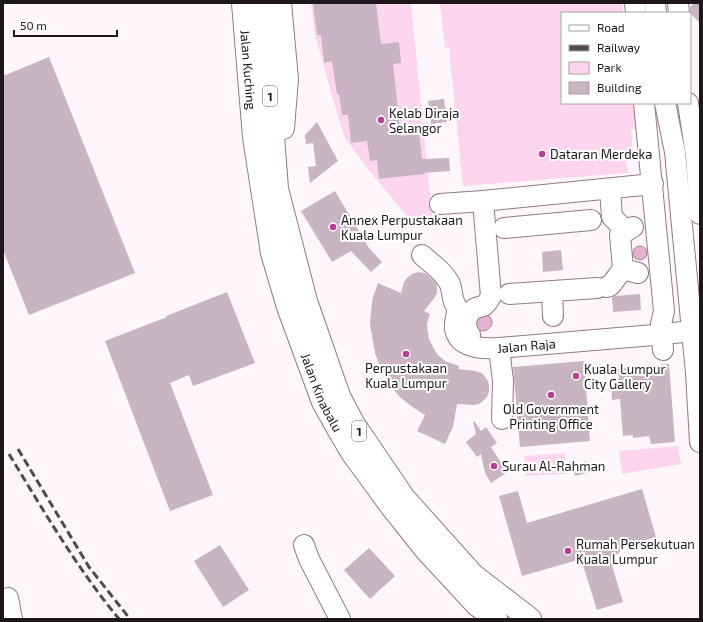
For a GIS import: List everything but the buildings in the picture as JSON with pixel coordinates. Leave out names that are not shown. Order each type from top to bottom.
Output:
[{"type":"highway","points":[[228,3],[236,80],[254,137]]},
{"type":"highway","name":"Jalan Kuching","points":[[243,3],[254,137]]},
{"type":"highway","name":"Jalan Kuching","points":[[263,3],[277,189]]},
{"type":"highway","points":[[277,189],[287,79],[280,3]]},
{"type":"highway","name":"Jalan Kinabalu","points":[[254,137],[272,253],[288,307],[323,402],[353,454],[408,528],[426,550],[477,605],[496,619]]},
{"type":"highway","name":"Jalan Kinabalu","points":[[277,189],[306,301],[339,396],[353,423],[404,498],[425,522],[472,574],[530,619]]},
{"type":"street","points":[[644,104],[653,184],[643,227],[646,271]]},
{"type":"street","points":[[665,104],[676,152],[692,331],[698,365],[700,442]]},
{"type":"street","points":[[688,104],[698,167],[700,214]]},
{"type":"street","points":[[676,152],[686,164],[698,167]]},
{"type":"street","points":[[496,229],[610,188],[653,184]]},
{"type":"street","points":[[601,218],[610,188]]},
{"type":"street","points":[[440,204],[484,201],[601,218],[643,227]]},
{"type":"street","points":[[484,201],[496,229],[501,295]]},
{"type":"street","points":[[643,227],[620,235],[646,271],[664,311],[661,324],[662,342]]},
{"type":"street","name":"Jalan Raja","points":[[422,255],[444,275],[450,284],[458,312],[455,320],[456,329],[458,336],[467,344],[492,348],[555,343],[662,342],[692,331]]},
{"type":"street","points":[[502,419],[503,381],[492,348],[470,336],[466,322],[470,312],[473,309],[484,306],[501,295],[610,286],[646,271]]},
{"type":"street","points":[[552,291],[555,343]]},
{"type":"street","points":[[304,545],[309,559],[340,619]]},
{"type":"street","points":[[8,598],[12,619]]},
{"type":"green space","name":"Kelab Diraja Selangor","points":[[311,3],[411,3],[433,224],[416,227],[368,169],[345,138],[315,34]]},
{"type":"green space","points":[[440,3],[623,3],[623,12],[561,12],[561,104],[634,104],[636,129],[631,129],[633,157],[626,158],[628,173],[463,186],[449,48],[445,48]]},
{"type":"green space","points":[[678,446],[681,464],[622,474],[619,451]]},
{"type":"green space","points":[[565,453],[566,474],[526,476],[524,456]]},
{"type":"shaded area","points":[[637,246],[643,246],[647,250],[647,256],[643,260],[637,260],[633,256],[633,250]]},
{"type":"shaded area","points":[[487,314],[491,318],[491,326],[485,331],[481,331],[476,325],[475,319]]},
{"type":"railway","points":[[18,449],[89,567],[130,619]]},
{"type":"railway","points":[[9,454],[75,559],[119,619]]},
{"type":"place","name":"Kelab Diraja Selangor","points":[[381,120]]},
{"type":"place","name":"Dataran Merdeka","points":[[542,154]]},
{"type":"place","name":"Annex Perpustakaan Kuala Lumpur","points":[[333,227]]},
{"type":"place","name":"Perpustakaan Kuala Lumpur","points":[[406,354]]},
{"type":"place","name":"Kuala Lumpur City Gallery","points":[[576,376]]},
{"type":"place","name":"Old Government Printing Office","points":[[551,395]]},
{"type":"place","name":"Surau Al-Rahman","points":[[494,466]]},
{"type":"place","name":"Rumah Persekutuan Kuala Lumpur","points":[[568,551]]}]
